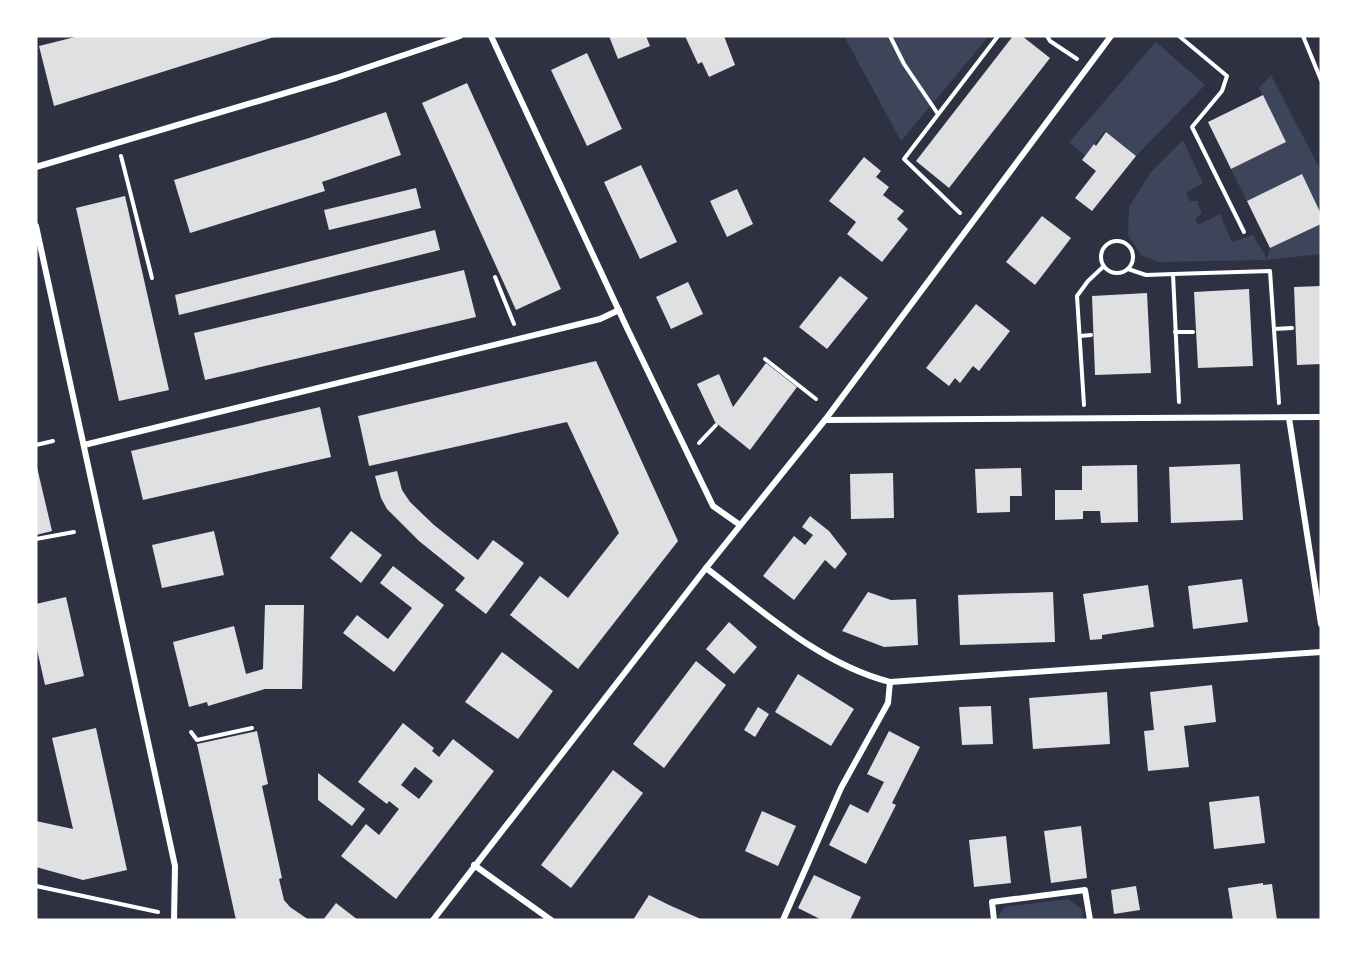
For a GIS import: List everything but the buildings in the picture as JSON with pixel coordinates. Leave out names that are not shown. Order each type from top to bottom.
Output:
[{"type":"street","points":[[36,167],[336,78],[460,36]]},
{"type":"street","points":[[491,36],[713,506],[740,525]]},
{"type":"street","points":[[433,920],[705,568],[825,420],[1112,36]]},
{"type":"street","points":[[36,226],[175,866],[174,919]]},
{"type":"street","points":[[84,445],[600,319],[619,310]]},
{"type":"street","points":[[825,420],[1321,417]]},
{"type":"street","points":[[1289,418],[1321,624]]},
{"type":"street","points":[[705,568],[813,648],[868,676],[890,682],[1321,652]]},
{"type":"street","points":[[783,920],[841,788],[888,703],[890,682]]},
{"type":"street","points":[[474,865],[551,920]]},
{"type":"street","points":[[994,920],[992,902],[1086,890],[1090,920]]},
{"type":"path","points":[[890,36],[904,64],[938,114]]},
{"type":"path","points":[[971,224],[904,159],[998,36]]},
{"type":"path","points":[[1047,36],[1050,41],[1077,60]]},
{"type":"path","points":[[1179,36],[1227,76],[1222,91],[1191,127],[1244,232]]},
{"type":"path","points":[[1303,36],[1321,80]]},
{"type":"path","points":[[117,143],[152,278]]},
{"type":"path","points":[[1122,241],[1128,244],[1133,252],[1134,261],[1128,269],[1115,273],[1104,266],[1101,261],[1102,250],[1109,242],[1122,241]]},
{"type":"path","points":[[1085,418],[1077,296],[1088,281],[1104,266]]},
{"type":"path","points":[[1128,269],[1146,275],[1270,271],[1280,417]]},
{"type":"path","points":[[1173,274],[1180,418]]},
{"type":"path","points":[[495,277],[513,317],[518,339]]},
{"type":"path","points":[[1274,329],[1292,328]]},
{"type":"path","points":[[1175,332],[1193,332]]},
{"type":"path","points":[[1080,336],[1091,335]]},
{"type":"path","points":[[765,359],[816,399]]},
{"type":"path","points":[[689,455],[716,425]]},
{"type":"path","points":[[36,445],[53,441]]},
{"type":"path","points":[[36,539],[74,532]]},
{"type":"path","points":[[191,732],[196,740],[252,728]]},
{"type":"path","points":[[36,886],[150,909],[174,919]]},
{"type":"shaded area","points":[[844,36],[989,36],[901,141]]},
{"type":"shaded area","points":[[1156,42],[1205,85],[1136,156],[1105,131],[1085,155],[1069,142]]},
{"type":"shaded area","points":[[1271,75],[1321,171],[1321,214],[1302,174],[1247,201],[1231,169],[1286,142],[1259,88]]},
{"type":"shaded area","points":[[1183,140],[1203,183],[1186,193],[1190,201],[1197,201],[1202,214],[1195,219],[1198,225],[1220,214],[1232,242],[1253,235],[1267,259],[1270,248],[1321,224],[1321,254],[1267,260],[1159,262],[1141,255],[1128,235],[1129,207],[1150,173]]},
{"type":"shaded area","points":[[1068,899],[1082,909],[1083,920],[999,920],[998,916],[1005,907]]}]
